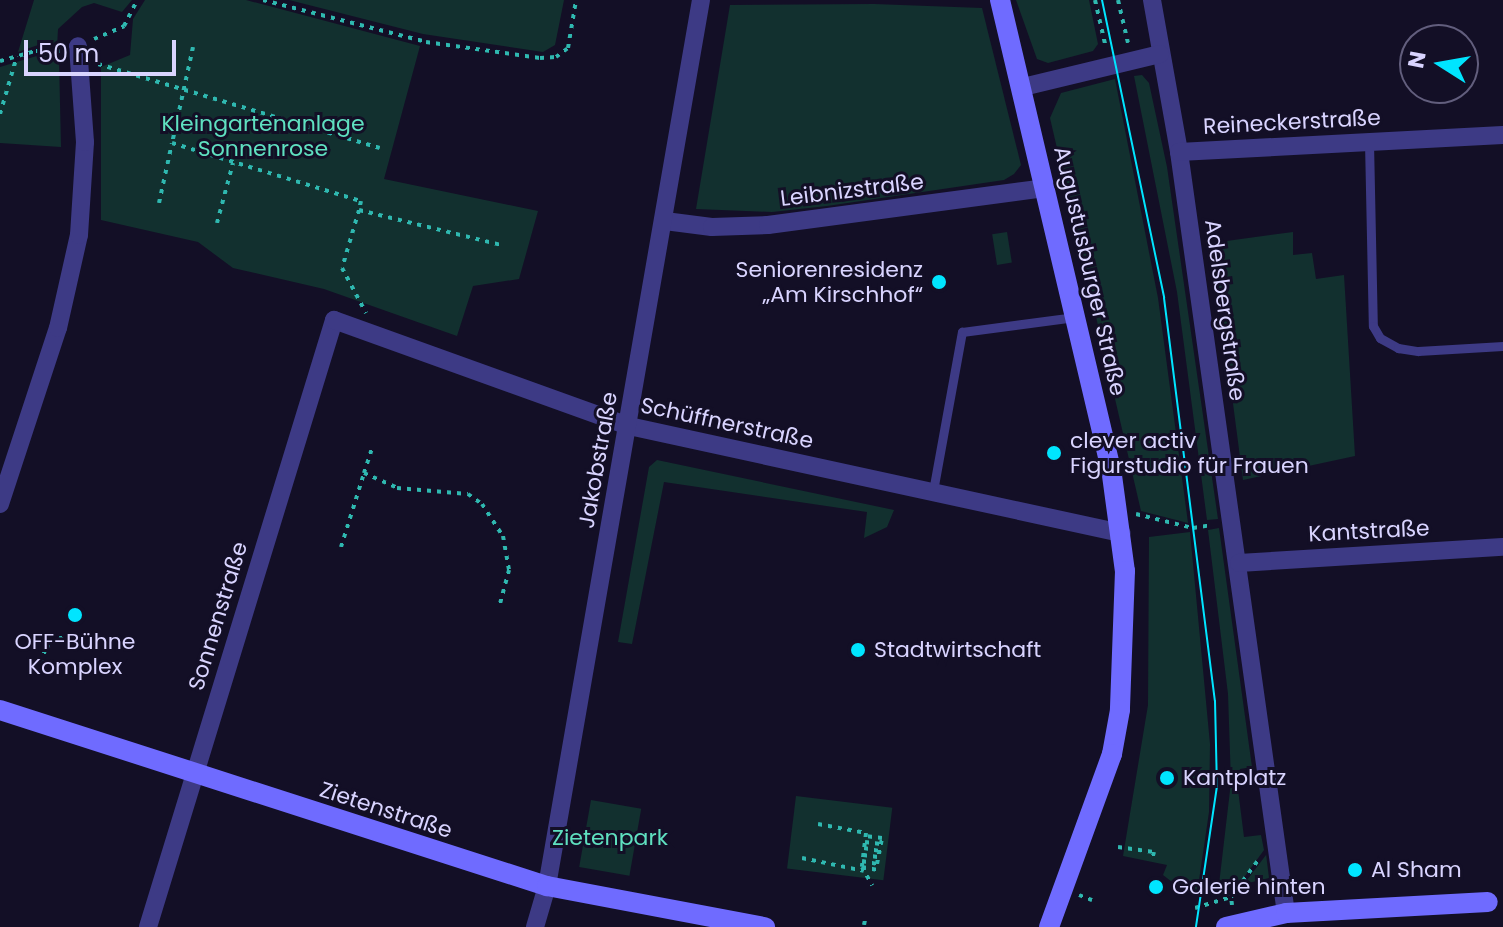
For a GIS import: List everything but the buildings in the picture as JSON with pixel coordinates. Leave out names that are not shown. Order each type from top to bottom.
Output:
[{"type":"main road","name":"Augustusburger Straße","points":[[1000,0],[1023,87],[1119,508],[1126,623],[1112,754],[1049,927]]},
{"type":"main road","name":"Zietenstraße","points":[[0,710],[547,886],[765,927]]},
{"type":"main road","points":[[1230,926],[1286,913],[1488,902]]},
{"type":"street","name":"Jakobstraße","points":[[535,927],[547,886],[701,0]]},
{"type":"street","name":"Adelsbergstraße","points":[[1152,0],[1179,152],[1239,563],[1279,886],[1286,913]]},
{"type":"street","points":[[0,504],[58,328],[79,235],[85,142],[78,46]]},
{"type":"street","points":[[1023,87],[1160,54]]},
{"type":"street","name":"Reineckerstraße","points":[[1179,152],[1503,135]]},
{"type":"street","name":"Leibnizstraße","points":[[665,221],[712,227],[768,225],[1045,188]]},
{"type":"street","name":"Schüffnerstraße","points":[[334,320],[629,426],[1121,533]]},
{"type":"street","name":"Sonnenstraße","points":[[148,927],[334,320]]},
{"type":"street","name":"Kantstraße","points":[[1239,563],[1503,547]]},
{"type":"lane","points":[[1369,142],[1373,326],[1380,338],[1418,351],[1503,346]]},
{"type":"lane","points":[[933,491],[962,332],[1075,317]]},
{"type":"path","points":[[0,61],[78,46],[124,26],[137,0]]},
{"type":"path","points":[[263,0],[426,42],[540,58],[556,57],[568,48],[576,0]]},
{"type":"path","points":[[1095,0],[1110,66]]},
{"type":"path","points":[[1118,0],[1132,61]]},
{"type":"path","points":[[78,46],[101,67],[380,148]]},
{"type":"path","points":[[159,203],[193,47]]},
{"type":"path","points":[[0,114],[17,56]]},
{"type":"path","points":[[172,143],[361,201],[342,268],[368,308]]},
{"type":"path","points":[[217,223],[233,163]]},
{"type":"path","points":[[359,210],[501,245]]},
{"type":"path","points":[[341,547],[372,449]]},
{"type":"path","points":[[364,473],[397,488],[468,494],[482,504],[507,553],[509,570],[499,608]]},
{"type":"path","points":[[1119,508],[1193,528],[1231,522]]},
{"type":"path","points":[[41,663],[46,647],[60,640],[63,632]]},
{"type":"path","points":[[802,858],[863,860],[877,864],[881,844],[818,824]]},
{"type":"path","points":[[865,839],[863,860],[872,885]]},
{"type":"path","points":[[1230,926],[1231,897],[1274,840]]},
{"type":"path","points":[[1118,847],[1154,852],[1152,859]]},
{"type":"path","points":[[863,860],[879,854]]},
{"type":"path","points":[[863,860],[878,870]]},
{"type":"path","points":[[1195,908],[1231,897]]},
{"type":"green space","points":[[34,0],[132,0],[122,12],[94,3],[82,7],[58,29],[57,48],[38,45],[18,52]]},
{"type":"green space","name":"Kleingartenanlage Sonnenrose","points":[[145,0],[246,0],[420,46],[384,179],[538,211],[519,279],[473,286],[457,336],[324,289],[233,268],[198,242],[101,220],[101,67],[130,55],[133,19]]},
{"type":"green space","points":[[289,0],[564,0],[555,45],[543,52],[423,34]]},
{"type":"green space","points":[[1016,0],[1089,0],[1098,44],[1093,51],[1048,63],[1037,59]]},
{"type":"green space","points":[[874,4],[982,8],[1021,165],[1014,174],[1004,180],[827,206],[772,212],[696,209],[730,5]]},
{"type":"green space","points":[[40,55],[59,60],[61,147],[0,143],[0,67]]},
{"type":"green space","points":[[1142,75],[1149,83],[1167,167],[1218,519],[1207,520],[1177,292],[1134,76]]},
{"type":"green space","points":[[1115,79],[1158,298],[1188,523],[1141,511],[1050,118],[1061,93]]},
{"type":"green space","points":[[1007,232],[1012,263],[997,265],[992,234]]},
{"type":"green space","points":[[1293,232],[1293,255],[1312,253],[1316,279],[1344,275],[1355,456],[1243,480],[1212,243]]},
{"type":"green space","points":[[657,460],[894,510],[887,527],[864,538],[867,512],[664,482],[632,644],[618,642],[649,467]]},
{"type":"green space","points":[[1219,528],[1252,767],[1240,769],[1237,782],[1244,837],[1261,835],[1264,850],[1237,887],[1218,893],[1231,782],[1228,694],[1208,530]]},
{"type":"green space","points":[[1190,532],[1210,744],[1209,812],[1197,894],[1185,892],[1163,875],[1167,865],[1123,856],[1148,705],[1149,537]]},
{"type":"green space","points":[[796,796],[892,808],[883,880],[787,868]]},
{"type":"green space","name":"Zietenpark","points":[[591,800],[641,809],[629,876],[579,867]]},
{"type":"green space","points":[[1266,855],[1269,878],[1244,884]]},
{"type":"tram line","points":[[1102,0],[1164,298],[1215,701],[1217,786],[1196,927]]},
{"type":"place","name":"Seniorenresidenz „Am Kirschhof“","points":[[939,282]]},
{"type":"place","name":"clever activ Figurstudio für Frauen","points":[[1054,453]]},
{"type":"place","name":"OFF-Bühne Komplex","points":[[75,615]]},
{"type":"place","name":"Stadtwirtschaft","points":[[858,650]]},
{"type":"place","name":"Kantplatz","points":[[1167,778]]},
{"type":"place","name":"Al Sham","points":[[1355,870]]},
{"type":"place","name":"Galerie hinten","points":[[1156,887]]}]
